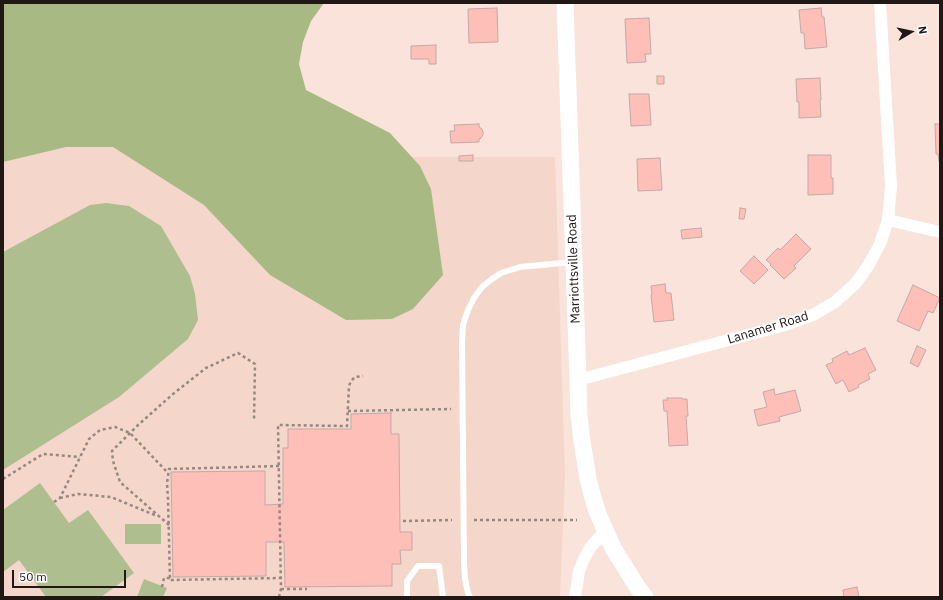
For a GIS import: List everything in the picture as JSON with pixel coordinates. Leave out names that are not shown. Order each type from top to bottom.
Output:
[{"type":"main road","name":"Marriottsville Road","points":[[565,3],[579,418],[586,466],[593,498],[605,531],[619,559],[645,597]]},
{"type":"street","name":"Lanamer Road","points":[[578,380],[785,325],[813,315],[835,302],[856,283],[868,266],[880,244],[888,220],[891,186],[880,3]]},
{"type":"street","points":[[888,220],[940,232]]},
{"type":"street","points":[[576,597],[579,571],[584,559],[590,548],[605,531]]},
{"type":"lane","points":[[470,597],[465,579],[464,562],[463,325],[468,310],[482,287],[501,273],[520,267],[574,262]]},
{"type":"lane","points":[[407,597],[407,581],[418,566],[439,566],[443,597]]},
{"type":"path","points":[[169,525],[120,482],[113,461],[112,452],[138,425],[173,394],[206,368],[238,353],[255,364],[254,420]]},
{"type":"path","points":[[278,597],[281,589],[278,425],[347,426],[349,386],[355,377],[363,376]]},
{"type":"path","points":[[348,410],[451,409]]},
{"type":"path","points":[[60,498],[89,439],[100,430],[115,426],[130,433],[168,474]]},
{"type":"path","points":[[3,479],[43,454],[80,456]]},
{"type":"path","points":[[170,578],[167,483],[169,469],[279,466]]},
{"type":"path","points":[[54,502],[60,498],[78,494],[112,497],[160,518]]},
{"type":"path","points":[[403,521],[452,520]]},
{"type":"path","points":[[473,520],[577,520]]},
{"type":"path","points":[[162,586],[164,578],[170,578],[170,580],[280,578]]},
{"type":"path","points":[[281,589],[307,589]]},
{"type":"shaded area","points":[[3,3],[180,157],[555,157],[565,476],[560,597],[3,597]]},
{"type":"green space","points":[[3,3],[324,3],[311,21],[303,42],[299,64],[306,90],[390,133],[420,166],[431,189],[443,275],[413,309],[392,319],[346,320],[270,275],[204,205],[113,147],[66,147],[3,162]]},
{"type":"green space","points":[[106,203],[129,206],[161,226],[190,276],[195,294],[198,320],[188,339],[119,397],[3,470],[3,252],[90,205]]},
{"type":"green space","points":[[40,483],[69,523],[88,510],[134,573],[101,597],[46,597],[19,560],[3,572],[3,510]]},
{"type":"green space","points":[[125,524],[161,524],[161,544],[125,544]]},
{"type":"green space","points":[[144,579],[167,588],[163,597],[137,597]]},
{"type":"building","points":[[497,8],[498,42],[469,43],[468,9]]},
{"type":"building","points":[[821,8],[822,17],[824,17],[827,47],[805,49],[804,33],[801,33],[799,10]]},
{"type":"building","points":[[649,18],[651,54],[645,54],[646,62],[627,63],[625,19]]},
{"type":"building","points":[[436,45],[436,64],[429,64],[429,59],[411,59],[411,46]]},
{"type":"building","points":[[657,76],[664,76],[664,84],[657,84]]},
{"type":"building","points":[[820,78],[821,117],[799,118],[799,102],[797,102],[796,79]]},
{"type":"building","points":[[629,94],[649,94],[651,125],[631,126]]},
{"type":"building","points":[[479,124],[483,135],[479,139],[479,142],[451,143],[450,131],[455,131],[454,125]]},
{"type":"building","points":[[935,124],[940,124],[940,162],[938,154],[936,154]]},
{"type":"building","points":[[473,155],[473,161],[459,161],[459,156]]},
{"type":"building","points":[[808,155],[831,155],[833,194],[808,195]]},
{"type":"building","points":[[660,158],[662,190],[638,191],[637,159]]},
{"type":"building","points":[[740,208],[746,209],[744,219],[739,219]]},
{"type":"building","points":[[701,228],[702,237],[682,239],[681,230]]},
{"type":"building","points":[[796,234],[811,249],[794,266],[796,268],[784,279],[766,260],[778,248],[780,250]]},
{"type":"building","points":[[754,256],[768,270],[754,284],[740,271]]},
{"type":"building","points":[[665,284],[666,293],[671,293],[674,320],[654,322],[651,286]]},
{"type":"building","points":[[913,285],[940,298],[933,313],[928,311],[919,331],[897,321]]},
{"type":"building","points":[[917,346],[926,350],[918,367],[910,363]]},
{"type":"building","points":[[865,348],[876,370],[868,374],[870,379],[858,385],[859,387],[849,392],[843,380],[836,384],[826,365],[833,362],[832,359],[847,351],[849,355]]},
{"type":"building","points":[[774,389],[775,395],[795,390],[801,411],[779,417],[780,421],[758,426],[754,410],[767,407],[763,392]]},
{"type":"building","points":[[667,398],[687,399],[688,416],[686,416],[688,445],[669,446],[667,411],[664,411],[663,400],[668,400]]},
{"type":"building","points":[[391,413],[391,434],[399,434],[400,532],[412,532],[412,550],[400,550],[401,564],[392,564],[392,586],[285,587],[284,542],[266,542],[266,576],[173,577],[171,472],[265,471],[265,505],[283,504],[283,448],[288,448],[288,429],[351,429],[351,414]]},
{"type":"building","points":[[857,587],[859,597],[844,597],[843,590]]}]
